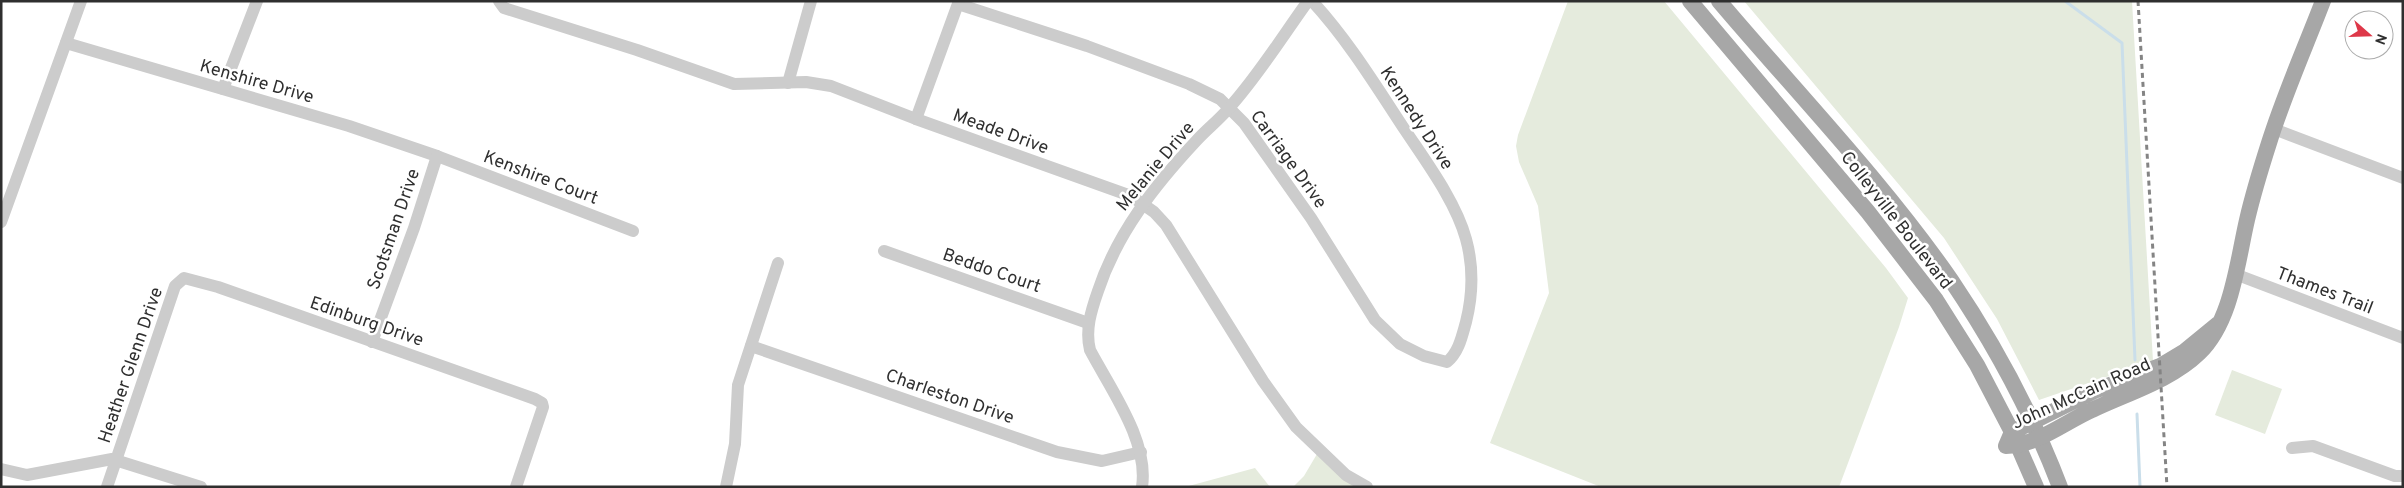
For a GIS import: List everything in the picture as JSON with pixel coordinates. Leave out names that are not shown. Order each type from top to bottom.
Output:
[{"type":"main road","name":"Colleyville Boulevard","points":[[1690,1],[1868,212],[1936,300],[1969,351],[2015,439],[2036,487]]},
{"type":"main road","name":"Colleyville Boulevard","points":[[1719,1],[1858,162],[1932,254],[2003,363],[2041,436],[2060,487]]},
{"type":"main road","name":"John McCain Road","points":[[2015,439],[2041,436],[2070,420],[2160,380],[2187,364],[2213,337],[2230,298],[2248,217],[2274,129],[2323,1]]},
{"type":"main road","points":[[1755,77],[1772,63]]},
{"type":"main road","name":"John McCain Road","points":[[2015,439],[2034,421],[2094,391],[2160,366],[2189,348],[2218,324]]},
{"type":"street","points":[[1,222],[82,1]]},
{"type":"street","points":[[223,89],[257,1]]},
{"type":"street","name":"Meade Drive","points":[[499,1],[504,8],[637,50],[734,84],[806,82],[832,86],[916,119],[1131,196],[1166,225],[1263,381],[1296,427],[1346,475],[1367,487]]},
{"type":"street","points":[[788,83],[811,1]]},
{"type":"street","name":"Melanie Drive","points":[[1142,487],[1143,465],[1141,452],[1132,430],[1090,350],[1087,338],[1088,323],[1104,272],[1123,233],[1143,204],[1197,140],[1230,108],[1308,1]]},
{"type":"street","name":"Kennedy Drive","points":[[1312,1],[1327,18],[1380,92],[1431,169],[1461,223],[1470,266]]},
{"type":"street","points":[[916,119],[958,2]]},
{"type":"street","name":"Carriage Drive","points":[[958,2],[1087,46],[1189,84],[1220,99],[1244,123],[1311,218],[1375,320],[1400,344],[1442,362],[1447,362],[1452,357],[1461,341],[1472,298],[1470,266]]},
{"type":"street","name":"Kenshire Drive","points":[[66,43],[349,126],[437,156]]},
{"type":"street","points":[[2274,129],[2403,178]]},
{"type":"street","name":"Kenshire Court","points":[[437,156],[633,231]]},
{"type":"street","name":"Scotsman Drive","points":[[372,342],[414,228],[437,156]]},
{"type":"street","name":"Beddo Court","points":[[884,250],[1088,323]]},
{"type":"street","points":[[727,487],[735,444],[738,386],[778,263]]},
{"type":"street","name":"Thames Trail","points":[[2235,274],[2403,338]]},
{"type":"street","name":"Edinburg Drive","points":[[178,281],[192,279],[218,287],[542,403],[543,407],[516,487]]},
{"type":"street","name":"Heather Glenn Drive","points":[[107,487],[178,281]]},
{"type":"street","name":"Charleston Drive","points":[[751,346],[1057,452],[1102,461],[1141,452]]},
{"type":"street","points":[[2292,448],[2313,446],[2395,476],[2403,476]]},
{"type":"street","points":[[1,469],[27,475],[101,461],[116,460],[202,487]]},
{"type":"shaded area","points":[[1568,1],[1664,1],[1886,268],[1908,298],[1839,487],[1601,487],[1490,443],[1549,293],[1538,206],[1519,162],[1516,146],[1518,135]]},
{"type":"shaded area","points":[[1744,1],[2132,1],[2153,361],[2039,400],[1997,319],[1944,238]]},
{"type":"shaded area","points":[[2232,370],[2282,389],[2265,434],[2215,415]]},
{"type":"shaded area","points":[[1317,454],[1363,487],[1293,487],[1304,476]]},
{"type":"shaded area","points":[[1255,468],[1270,487],[1185,487]]},
{"type":"waterway","points":[[2065,1],[2122,43],[2135,360]]},
{"type":"waterway","points":[[2137,414],[2140,487]]},
{"type":"railway","points":[[2138,1],[2167,487]]}]
